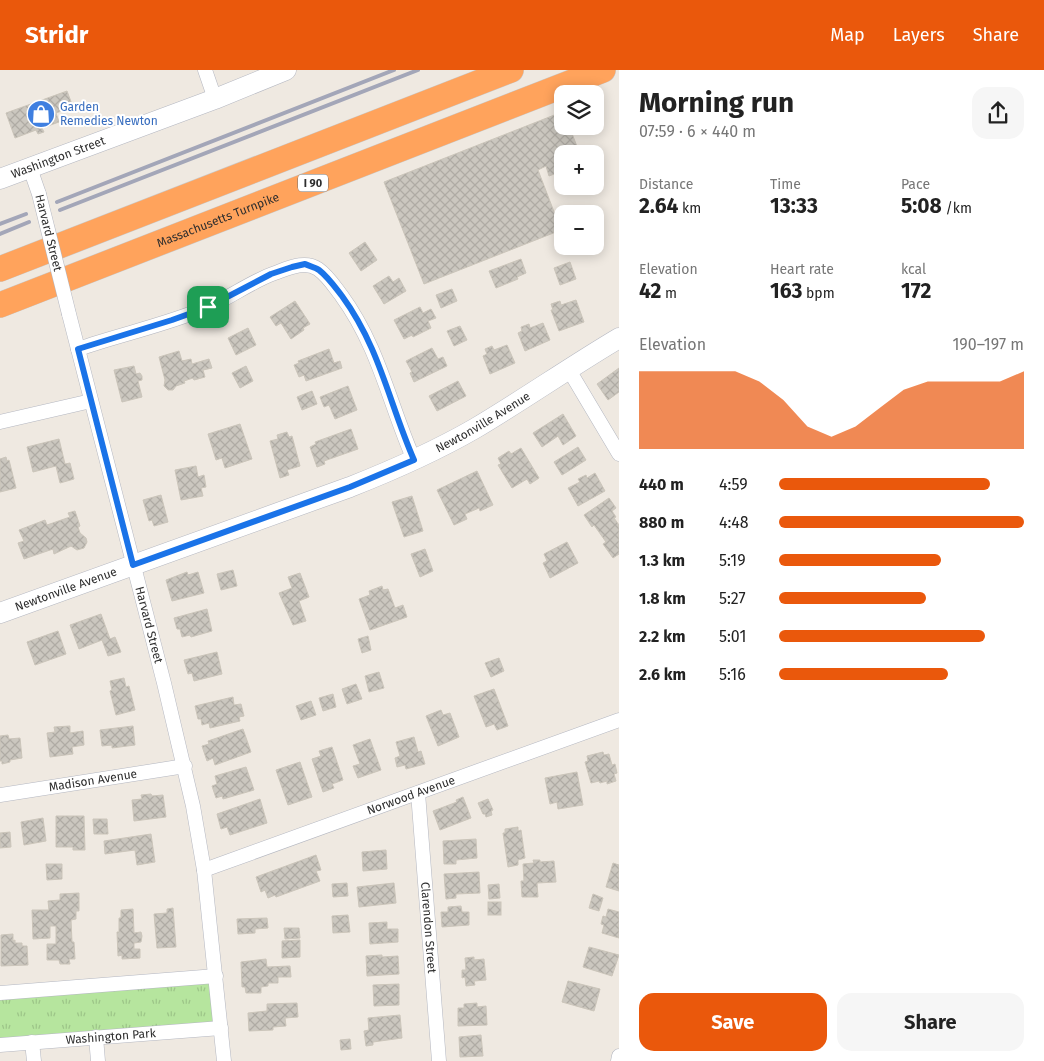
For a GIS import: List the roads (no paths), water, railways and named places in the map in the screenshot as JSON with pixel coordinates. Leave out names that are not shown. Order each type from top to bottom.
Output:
[{"type":"highway","points":[[0,269],[511,70]]},
{"type":"highway","name":"Massachusetts Turnpike","points":[[0,304],[604,70]]},
{"type":"main road","name":"Washington Street","points":[[0,179],[216,99],[286,70]]},
{"type":"main road","name":"Newtonville Avenue","points":[[0,613],[350,487],[414,460],[475,429],[619,338]]},
{"type":"street","points":[[205,70],[216,99]]},
{"type":"street","name":"Harvard Street","points":[[30,168],[39,194],[185,766],[204,870],[224,1061]]},
{"type":"street","points":[[78,349],[208,307],[271,274],[305,264],[318,269],[331,282],[351,309],[369,340],[414,460]]},
{"type":"street","points":[[569,370],[619,454]]},
{"type":"street","points":[[0,422],[91,401]]},
{"type":"street","name":"Norwood Avenue","points":[[204,870],[619,720]]},
{"type":"street","name":"Madison Avenue","points":[[0,795],[185,766]]},
{"type":"street","name":"Clarendon Street","points":[[418,793],[439,1061]]},
{"type":"street","points":[[0,992],[216,976]]},
{"type":"street","name":"Washington Park","points":[[0,1045],[221,1028]]},
{"type":"street","points":[[96,1037],[98,1061]]},
{"type":"street","points":[[32,1042],[34,1061]]},
{"type":"street","points":[[618,1061],[619,1056]]},
{"type":"railway","points":[[57,202],[394,70]]},
{"type":"railway","points":[[60,210],[418,70]]},
{"type":"railway","points":[[0,224],[26,214]]},
{"type":"railway","points":[[0,234],[29,222]]},
{"type":"place","name":"Garden Remedies Newton","points":[[41,114]]}]
